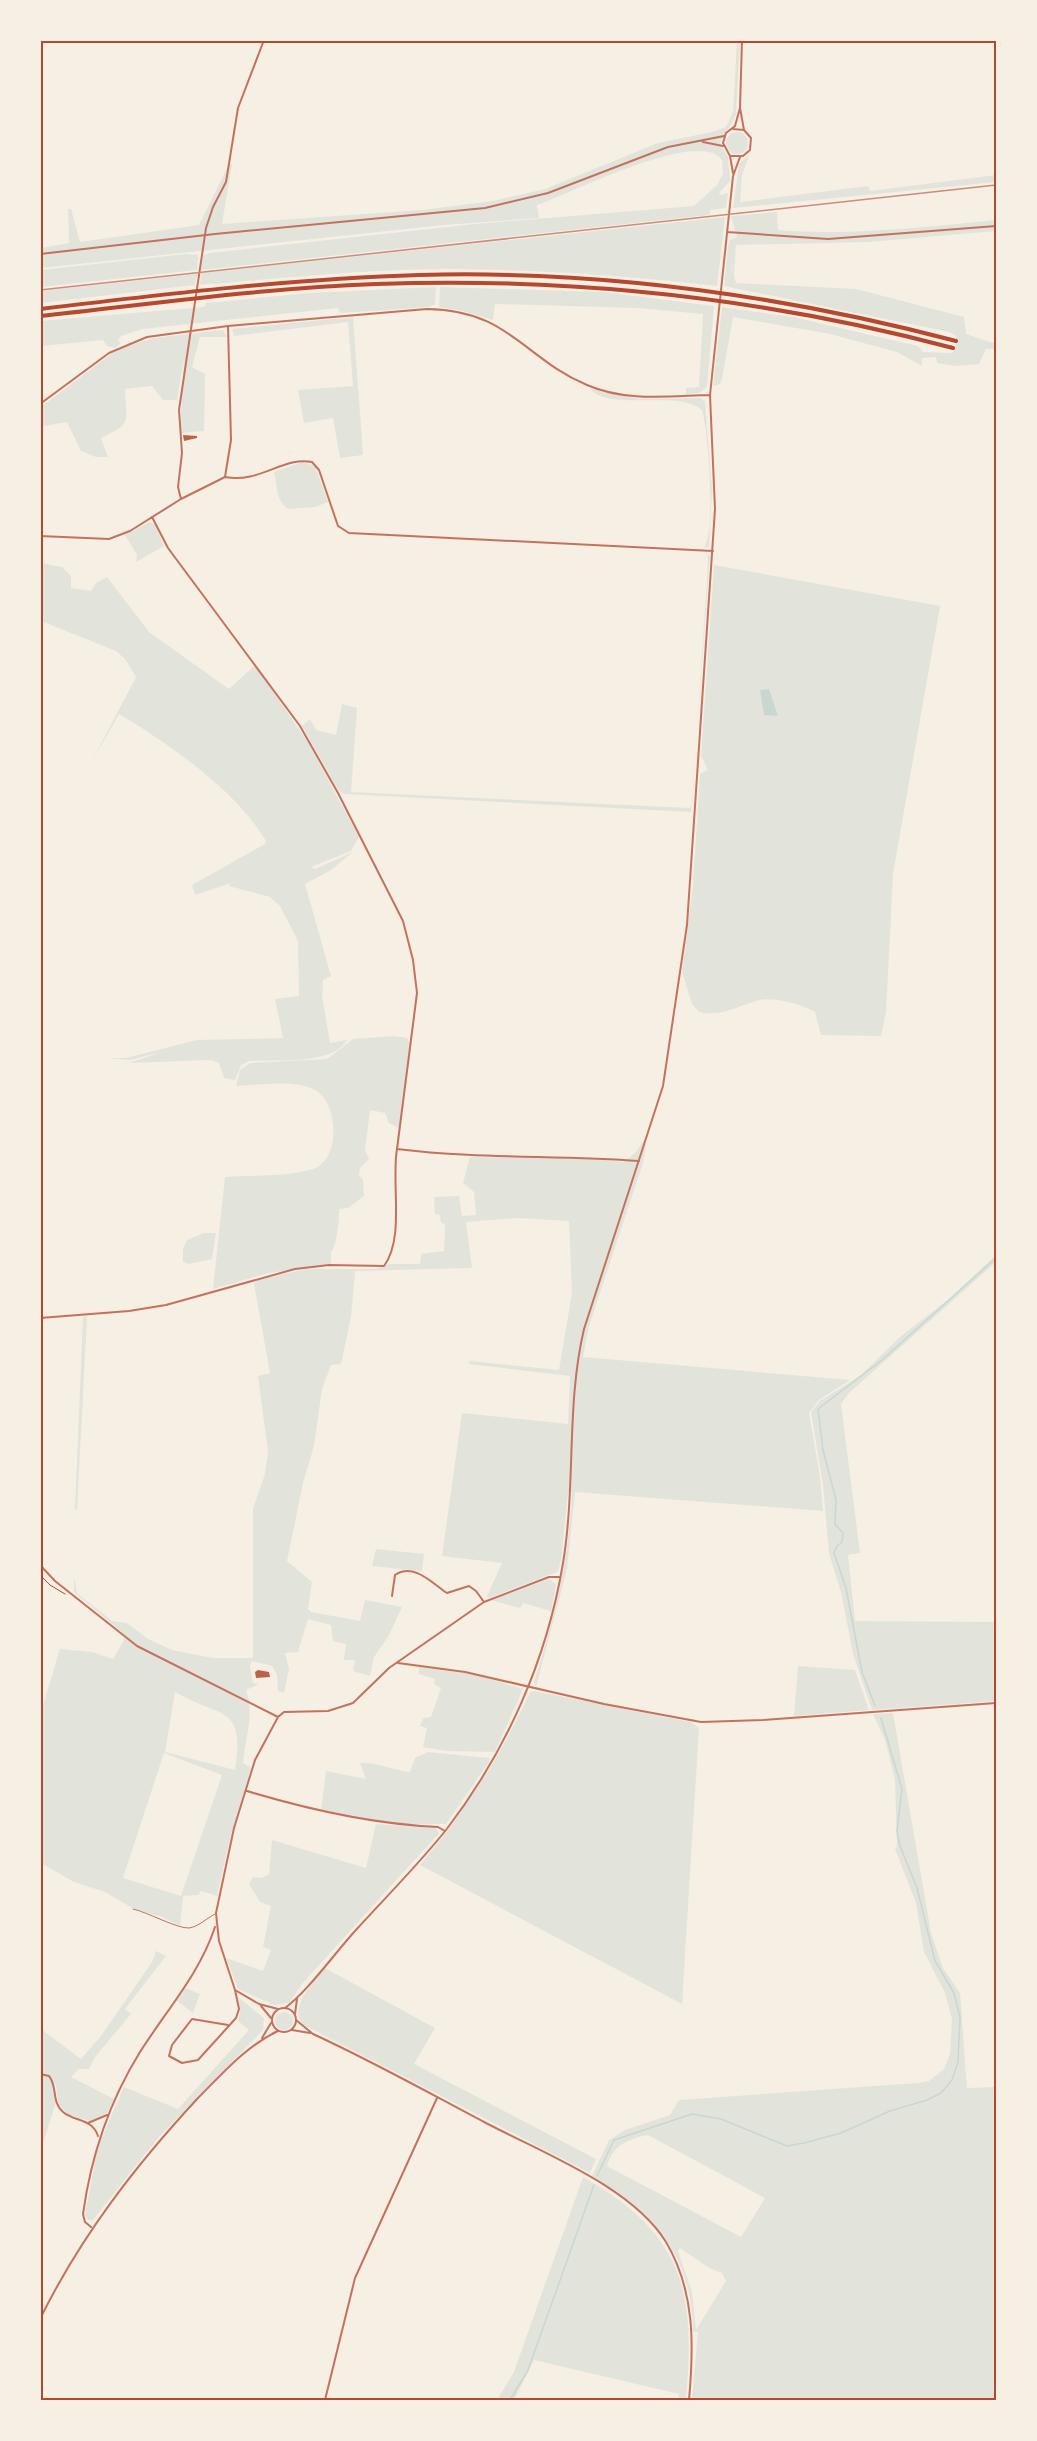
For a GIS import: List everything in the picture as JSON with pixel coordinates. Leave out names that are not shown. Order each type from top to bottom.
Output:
[{"type":"highway","points":[[40,309],[187,292],[367,277],[472,275],[589,279],[732,294],[842,313],[956,341]]},
{"type":"highway","points":[[40,316],[340,286],[450,283],[574,286],[731,302],[836,321],[953,348]]},
{"type":"street","points":[[181,499],[178,487],[182,453],[178,410],[206,228],[213,207],[226,182],[238,108],[264,40]]},
{"type":"street","points":[[730,156],[740,157],[748,153],[752,144],[749,135],[744,130],[740,108],[742,40]]},
{"type":"street","points":[[40,254],[215,234],[449,213],[510,203],[564,188],[657,150],[724,136],[733,129],[740,108]]},
{"type":"street","points":[[733,129],[744,130]]},
{"type":"street","points":[[724,136],[723,146],[730,156],[733,176]]},
{"type":"street","points":[[701,141],[723,146]]},
{"type":"street","points":[[235,1990],[259,2004],[278,2009],[285,2008],[297,1999],[445,1831],[494,1759],[529,1687],[545,1640],[561,1578],[570,1511],[577,1361],[587,1320],[666,1071],[687,925],[713,551],[715,498],[710,395],[733,176],[740,157]]},
{"type":"street","points":[[727,232],[828,238],[996,226]]},
{"type":"street","points":[[40,404],[95,362],[121,346],[147,337],[228,326],[390,311],[448,310],[494,323],[568,375],[603,391],[636,397],[710,395]]},
{"type":"street","points":[[225,477],[231,433],[228,326]]},
{"type":"street","points":[[40,536],[105,539],[130,531],[181,499],[225,477],[258,476],[291,463],[312,462],[319,470],[338,526],[349,532],[713,551]]},
{"type":"street","points":[[40,1318],[107,1314],[166,1305],[295,1269],[329,1266],[384,1266],[396,1228],[394,1166],[417,1000],[413,960],[403,921],[347,811],[300,726],[168,548],[152,517]]},
{"type":"street","points":[[397,1149],[533,1158],[579,1157],[639,1161]]},
{"type":"street","points":[[40,1565],[55,1581],[148,1652],[278,1717]]},
{"type":"street","points":[[392,1596],[395,1575],[402,1572],[427,1576],[447,1593],[469,1586],[484,1602]]},
{"type":"street","points":[[92,2227],[84,2220],[83,2214],[98,2139],[140,2052],[200,1961],[215,1926],[234,1828],[255,1760],[278,1717],[284,1712],[318,1712],[344,1707],[359,1698],[381,1675],[484,1602],[549,1577],[561,1578]]},
{"type":"street","points":[[398,1663],[465,1672],[604,1704],[701,1722],[763,1720],[996,1703]]},
{"type":"street","points":[[247,1791],[320,1812],[388,1824],[438,1827],[445,1831]]},
{"type":"street","points":[[215,1926],[235,1990],[238,2012],[234,2021],[195,2062],[182,2063],[170,2056],[172,2045],[192,2019],[228,2025]]},
{"type":"street","points":[[292,2030],[296,2020],[297,1999]]},
{"type":"street","points":[[259,2004],[272,2018]]},
{"type":"street","points":[[285,2008],[295,2015]]},
{"type":"street","points":[[40,2319],[92,2227],[162,2137],[219,2076],[262,2038],[278,2009]]},
{"type":"street","points":[[296,2020],[313,2034],[613,2191],[653,2224],[676,2262],[687,2295],[692,2333],[689,2400]]},
{"type":"street","points":[[271,2023],[278,2031],[284,2033],[292,2030],[313,2034]]},
{"type":"street","points":[[262,2038],[278,2031]]},
{"type":"street","points":[[40,2074],[49,2076],[53,2081],[54,2097],[59,2109],[67,2115],[88,2122],[95,2128],[98,2139]]},
{"type":"street","points":[[325,2400],[355,2278],[437,2097]]},
{"type":"street","points":[[88,2122],[109,2113]]},
{"type":"lane","points":[[133,1909],[153,1914],[183,1927],[193,1926],[216,1913]]},
{"type":"path","points":[[40,1575],[50,1586],[69,1597],[77,1598]]},
{"type":"shaded area","points":[[737,41],[740,41],[736,115],[720,143],[728,158],[730,181],[719,193],[721,195],[728,193],[726,208],[711,210],[709,215],[201,270],[203,256],[209,253],[475,224],[694,206],[717,185],[723,173],[722,160],[709,152],[688,152],[633,166],[537,205],[539,218],[444,225],[41,268],[41,248],[69,243],[68,209],[71,209],[80,242],[199,225],[229,164],[232,164],[222,224],[422,210],[493,201],[545,189],[658,143],[726,127],[733,112]]},
{"type":"shaded area","points":[[737,132],[747,139],[748,143],[741,153],[737,154],[727,147],[726,143],[733,133]]},
{"type":"shaded area","points":[[749,155],[742,176],[740,202],[868,186],[870,191],[996,175],[996,182],[733,208],[739,164]]},
{"type":"shaded area","points":[[777,212],[778,230],[806,232],[888,230],[996,220],[996,231],[868,242],[736,245],[734,276],[736,283],[856,289],[964,317],[966,334],[996,344],[996,349],[986,349],[979,364],[956,366],[937,363],[936,357],[922,358],[922,366],[897,352],[830,334],[733,317],[722,379],[720,384],[713,386],[722,307],[793,317],[918,346],[923,352],[952,353],[956,345],[956,336],[949,332],[724,286],[728,246],[730,240],[737,237],[731,216]]},
{"type":"shaded area","points":[[725,217],[717,286],[586,274],[454,269],[358,272],[200,285],[201,273]]},
{"type":"shaded area","points":[[186,254],[198,255],[197,270],[41,287],[41,270]]},
{"type":"shaded area","points":[[197,274],[195,285],[41,303],[41,291]]},
{"type":"shaded area","points":[[436,287],[435,304],[430,307],[340,313],[338,308],[142,329],[121,336],[118,340],[121,343],[115,348],[107,346],[103,340],[41,346],[40,321],[204,307],[206,303],[309,293]]},
{"type":"shaded area","points":[[440,287],[604,292],[714,306],[707,387],[699,393],[686,394],[686,388],[699,387],[703,314],[638,308],[495,304],[493,320],[439,307]]},
{"type":"shaded area","points":[[353,317],[363,455],[340,458],[333,418],[304,423],[298,390],[353,386],[348,322],[234,336],[232,329]]},
{"type":"shaded area","points":[[223,330],[227,337],[200,337],[192,367],[205,374],[204,431],[180,433],[184,359],[177,400],[163,400],[152,386],[125,389],[125,421],[118,429],[101,438],[108,457],[96,457],[81,451],[67,422],[44,426],[41,442],[41,407],[111,354],[154,338]]},
{"type":"shaded area","points":[[590,389],[639,399],[700,398],[705,401],[712,489],[709,547],[703,548],[710,525],[710,482],[707,438],[702,410],[678,401],[613,399],[600,396]]},
{"type":"shaded area","points":[[303,462],[315,466],[328,502],[315,507],[289,509],[281,502],[274,472]]},
{"type":"shaded area","points":[[149,522],[155,524],[164,546],[136,562],[137,555],[125,535]]},
{"type":"shaded area","points":[[705,552],[710,556],[697,733],[707,581],[708,556]]},
{"type":"shaded area","points":[[40,563],[62,567],[71,576],[71,588],[91,591],[96,583],[107,577],[149,632],[229,689],[255,665],[309,744],[359,837],[351,851],[311,867],[315,869],[353,852],[331,870],[305,884],[331,976],[323,980],[322,995],[330,1043],[347,1040],[340,1048],[317,1058],[249,1061],[241,1065],[235,1080],[224,1078],[219,1063],[211,1060],[129,1063],[161,1052],[130,1060],[108,1058],[126,1058],[197,1040],[283,1038],[275,999],[299,996],[298,941],[280,906],[270,897],[229,886],[231,883],[195,895],[192,885],[265,844],[266,841],[253,822],[219,786],[180,754],[119,714],[91,763],[136,677],[125,659],[116,651],[41,621]]},
{"type":"shaded area","points":[[714,565],[940,606],[893,874],[886,1012],[881,1036],[821,1035],[815,1012],[780,1000],[759,1000],[715,1013],[699,1012],[692,1004],[682,972],[693,885],[700,774],[708,770],[701,756]]},
{"type":"shaded area","points":[[769,689],[778,716],[764,715],[760,690]]},
{"type":"shaded area","points":[[342,704],[357,708],[351,792],[689,808],[691,806],[691,812],[344,794],[338,790],[302,726],[310,719],[316,730],[336,735]]},
{"type":"shaded area","points":[[697,733],[692,806],[691,806]]},
{"type":"shaded area","points":[[394,1036],[407,1038],[411,1046],[399,1128],[389,1123],[385,1113],[370,1110],[365,1151],[369,1159],[360,1168],[359,1176],[363,1179],[364,1196],[348,1208],[339,1209],[336,1238],[331,1252],[331,1265],[268,1273],[213,1289],[225,1177],[281,1175],[313,1169],[322,1164],[328,1155],[334,1131],[329,1107],[315,1090],[287,1084],[236,1086],[240,1070],[250,1063],[327,1059],[353,1039]]},
{"type":"shaded area","points":[[643,1141],[646,1145],[643,1163],[589,1326],[583,1357],[850,1380],[819,1400],[809,1413],[820,1476],[823,1511],[575,1492],[567,1569],[536,1687],[534,1682],[554,1612],[564,1565],[572,1492],[568,1492],[561,1561],[558,1571],[554,1573],[489,1598],[487,1596],[502,1563],[442,1556],[462,1413],[568,1424],[570,1376],[469,1364],[469,1361],[559,1370],[572,1293],[569,1221],[518,1218],[466,1222],[472,1268],[355,1271],[351,1317],[341,1364],[331,1365],[322,1389],[314,1446],[303,1483],[287,1561],[312,1582],[308,1609],[311,1612],[360,1621],[365,1600],[402,1607],[388,1637],[374,1657],[370,1676],[353,1671],[355,1660],[344,1660],[346,1644],[333,1641],[331,1625],[308,1619],[298,1652],[285,1653],[289,1669],[284,1693],[278,1691],[277,1675],[272,1666],[252,1661],[250,1665],[253,1683],[259,1684],[246,1690],[250,1717],[243,1763],[251,1768],[231,1834],[217,1896],[201,1891],[198,1895],[183,1896],[180,1926],[162,1917],[134,1909],[105,1892],[74,1882],[41,1863],[41,1712],[60,1649],[92,1652],[113,1659],[124,1640],[123,1633],[74,1592],[74,1577],[77,1593],[112,1621],[127,1623],[148,1639],[172,1650],[212,1658],[253,1658],[253,1509],[265,1474],[268,1452],[258,1376],[270,1373],[254,1284],[258,1280],[305,1269],[375,1269],[389,1264],[420,1264],[421,1254],[444,1251],[445,1224],[441,1223],[440,1215],[435,1214],[434,1197],[459,1196],[462,1216],[476,1215],[474,1192],[463,1183],[470,1157],[579,1158],[624,1162],[636,1152]],"holes":[[[175,1692],[217,1711],[233,1723],[237,1749],[235,1770],[165,1752]],[[164,1753],[222,1775],[181,1896],[123,1878]]]},
{"type":"shaded area","points":[[204,1233],[216,1233],[212,1259],[189,1264],[183,1262],[183,1249],[187,1240]]},
{"type":"shaded area","points":[[996,1255],[996,1262],[849,1393],[841,1404],[860,1553],[848,1555],[855,1621],[996,1622],[996,1701],[872,1710],[853,1654],[841,1592],[829,1554],[823,1485],[811,1412],[820,1401],[861,1375],[900,1337],[949,1299]]},
{"type":"shaded area","points":[[87,1316],[77,1510],[75,1510],[83,1317]]},
{"type":"shaded area","points":[[376,1549],[424,1554],[422,1571],[372,1566]]},
{"type":"shaded area","points":[[549,1579],[556,1584],[551,1611],[523,1603],[520,1608],[491,1600]]},
{"type":"shaded area","points":[[798,1666],[855,1670],[869,1710],[794,1716]]},
{"type":"shaded area","points":[[419,1667],[477,1675],[523,1689],[495,1752],[447,1751],[423,1747],[427,1728],[420,1726],[423,1718],[431,1717],[441,1688],[434,1684],[435,1679],[419,1674]]},
{"type":"shaded area","points":[[530,1692],[691,1722],[699,1728],[682,2004],[420,1865],[481,1782],[519,1716]]},
{"type":"shaded area","points":[[893,1713],[931,1933],[943,1968],[960,1993],[967,2088],[996,2087],[996,2400],[692,2400],[698,2332],[693,2331],[686,2280],[665,2238],[650,2221],[633,2204],[592,2176],[609,2140],[625,2130],[670,2115],[679,2100],[918,2083],[929,2081],[944,2069],[950,2054],[952,2019],[945,1993],[924,1952],[916,1903],[895,1849],[897,1847],[895,1780],[885,1740],[873,1714]],"holes":[[[648,2135],[765,2198],[741,2237],[607,2166],[613,2153],[622,2144]],[[680,2248],[709,2268],[722,2273],[726,2281],[696,2330],[692,2292],[678,2251]]]},
{"type":"shaded area","points":[[428,1752],[489,1758],[489,1762],[446,1824],[393,1824],[321,1811],[326,1771],[366,1779],[360,1763],[367,1763],[410,1772],[415,1758]]},
{"type":"shaded area","points":[[376,1824],[435,1828],[439,1833],[302,1984],[289,2003],[274,2005],[238,1989],[226,1958],[263,1971],[271,1950],[263,1947],[271,1906],[260,1902],[249,1884],[253,1877],[261,1878],[269,1874],[272,1840],[366,1868]]},
{"type":"shaded area","points":[[156,1951],[166,1956],[125,2009],[131,2014],[95,2057],[89,2069],[79,2069],[71,2077],[114,2099],[107,2113],[91,2121],[69,2115],[58,2104],[56,2085],[53,2084],[55,2105],[41,2150],[41,2029],[81,2059],[101,2036],[152,1962]]},
{"type":"shaded area","points":[[325,1968],[435,2028],[414,2064],[596,2159],[590,2173],[304,2025],[299,2018],[300,2003]]},
{"type":"shaded area","points":[[185,1988],[200,1994],[193,2013],[177,2001]]},
{"type":"shaded area","points":[[238,1997],[264,2018],[263,2030],[157,2139],[93,2220],[88,2220],[85,2214],[98,2146],[124,2087],[178,2109],[249,2030],[238,2021],[240,2012]]},
{"type":"shaded area","points":[[284,2012],[292,2017],[293,2021],[288,2029],[284,2030],[276,2025],[275,2021],[280,2013]]},
{"type":"shaded area","points":[[583,2177],[617,2198],[643,2220],[662,2243],[676,2269],[684,2296],[688,2327],[689,2361],[686,2400],[678,2400],[679,2394],[534,2360],[514,2400],[497,2400],[514,2372]]},
{"type":"building","points":[[183,435],[197,436],[197,438],[184,441]]},
{"type":"building","points":[[258,1670],[269,1672],[270,1677],[256,1678],[255,1672]]},
{"type":"waterway","points":[[875,1706],[862,1672],[846,1588],[834,1553],[842,1542],[843,1533],[835,1524],[836,1500],[823,1450],[818,1409],[882,1360],[996,1258]]},
{"type":"waterway","points":[[597,2176],[614,2140],[692,2114],[721,2119],[787,2146],[841,2133],[890,2111],[927,2100],[941,2093],[952,2080],[958,2062],[960,2017],[954,1993],[935,1961],[917,1888],[900,1846],[897,1831],[902,1789],[881,1718]]},
{"type":"waterway","points":[[510,2400],[528,2370],[594,2185]]},
{"type":"railway","points":[[40,290],[996,185]]}]
